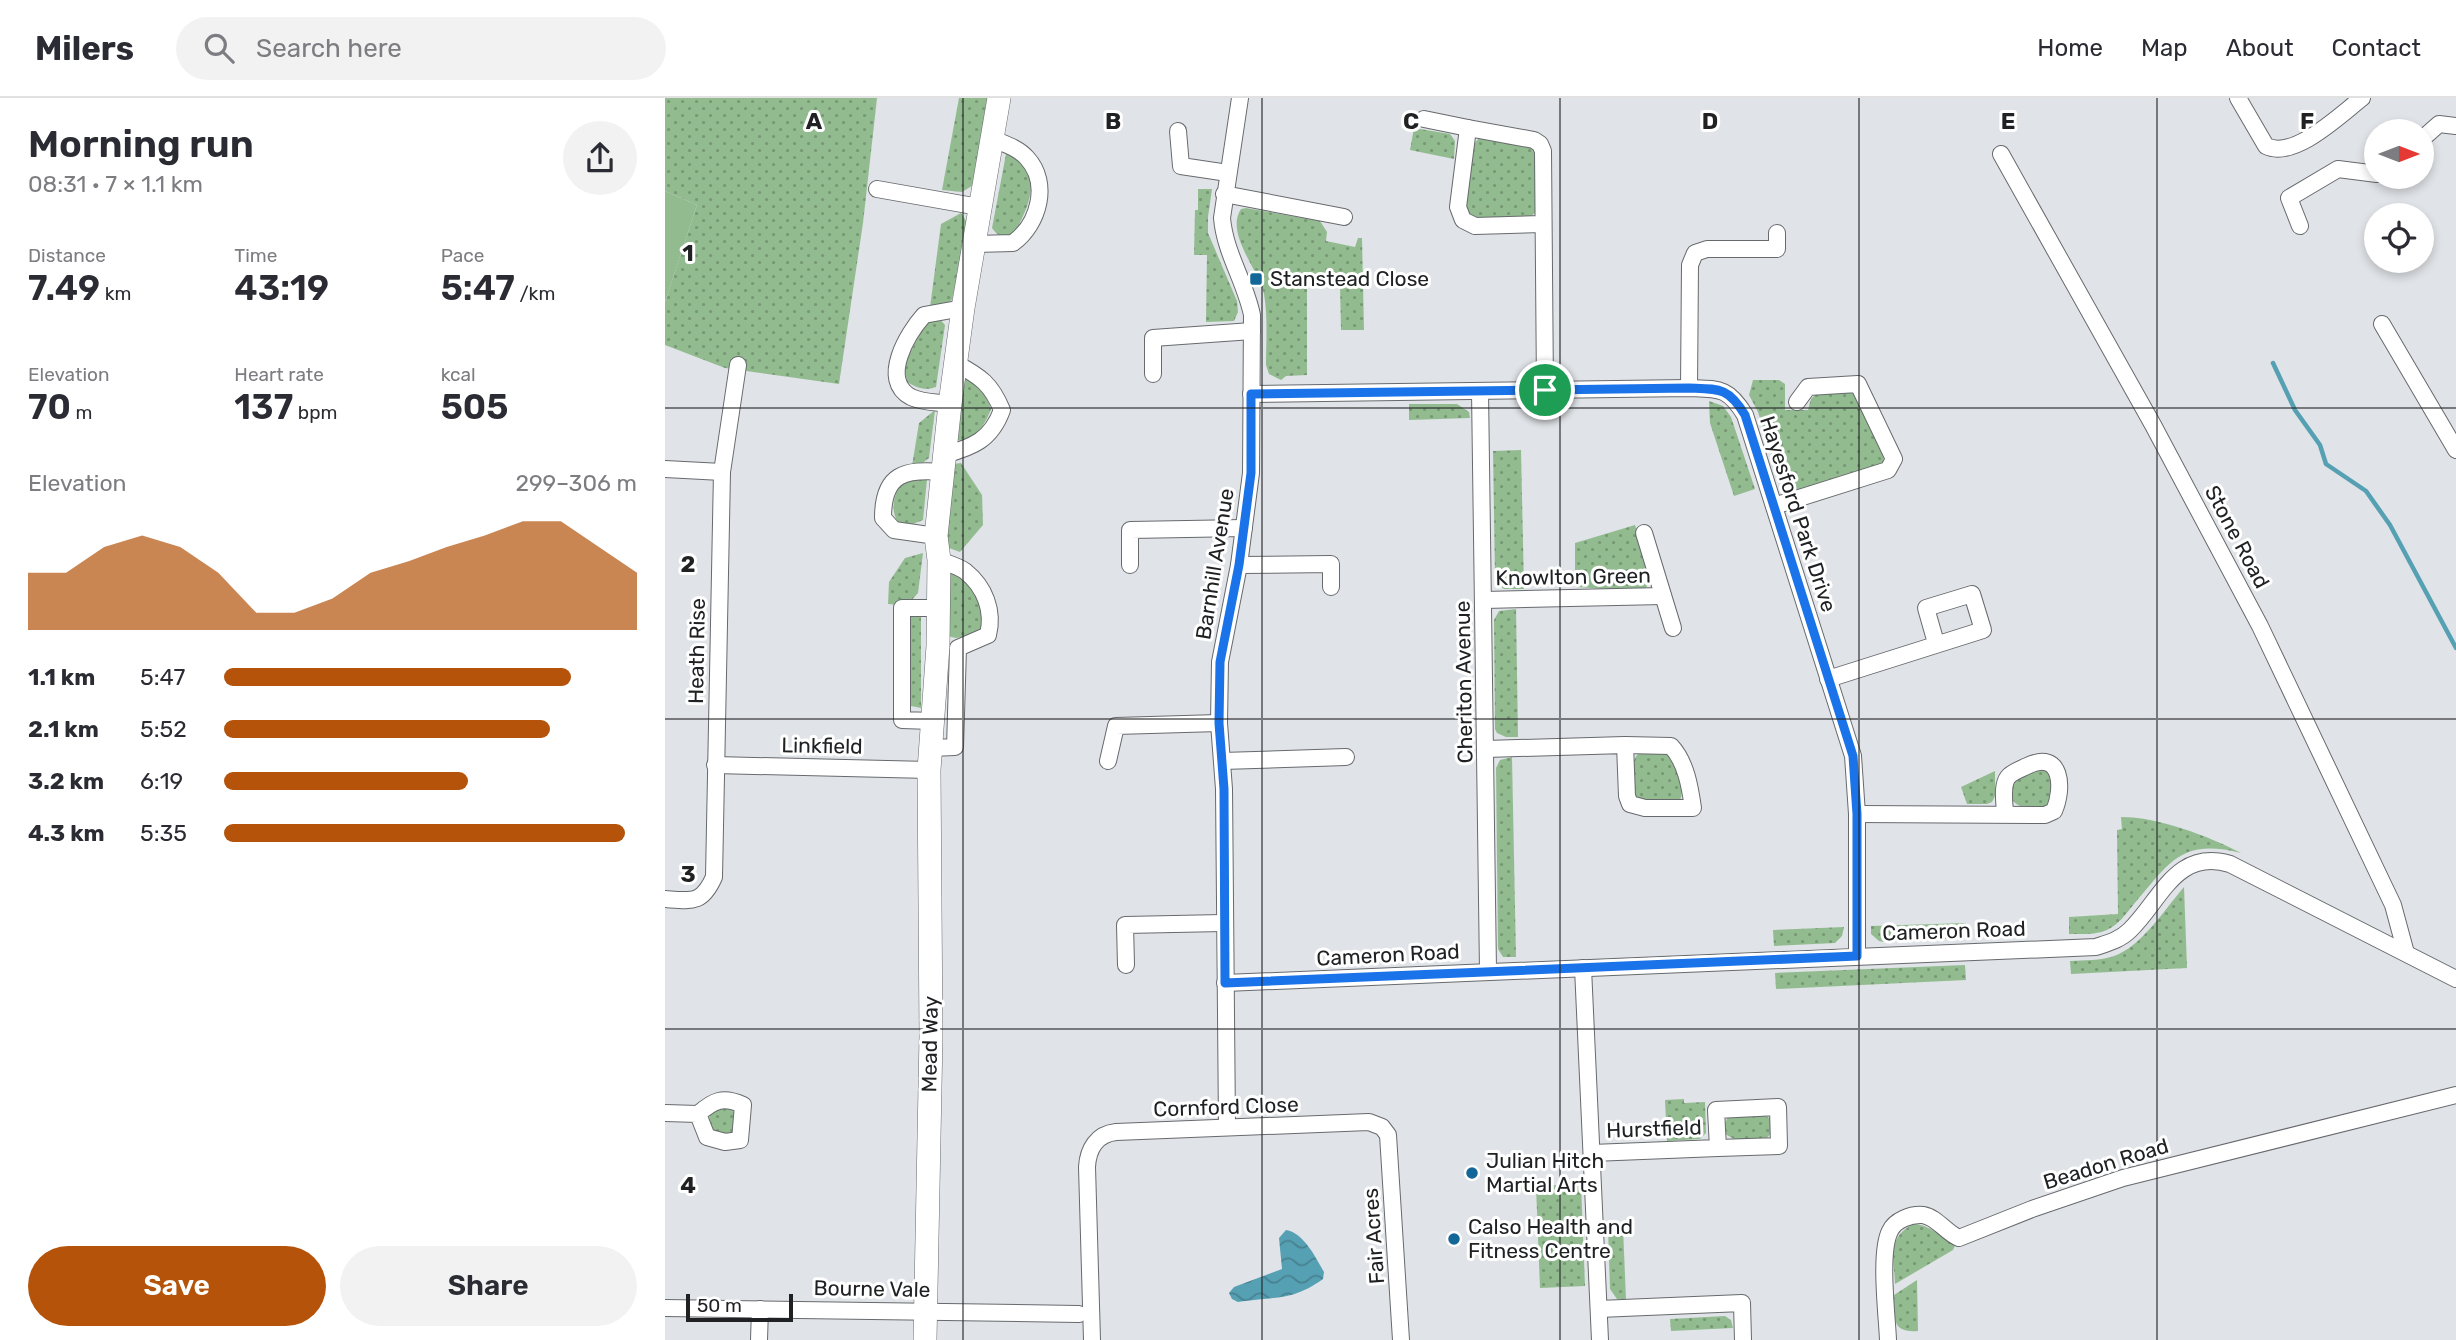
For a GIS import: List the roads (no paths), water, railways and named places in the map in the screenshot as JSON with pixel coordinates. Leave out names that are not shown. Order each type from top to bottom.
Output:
[{"type":"street","name":"Mead Way","points":[[930,759],[955,747],[948,647],[938,608],[939,560],[936,536],[963,308],[999,98]]},
{"type":"street","name":"Barnhill Avenue","points":[[1227,1127],[1220,662],[1239,565],[1251,473],[1252,331],[1249,299],[1223,238],[1221,218],[1240,98]]},
{"type":"street","points":[[2238,98],[2266,146],[2280,150],[2309,138],[2362,98]]},
{"type":"street","points":[[1424,119],[1534,140],[1540,144],[1543,151],[1545,390]]},
{"type":"street","points":[[2434,128],[2439,124],[2456,126]]},
{"type":"street","points":[[1468,128],[1458,207],[1463,220],[1475,226],[1543,224]]},
{"type":"street","points":[[1178,131],[1180,171],[1227,173]]},
{"type":"street","points":[[975,244],[1013,243],[1033,218],[1040,202],[1038,181],[1029,160],[1017,149],[993,139]]},
{"type":"street","name":"Stone Road","points":[[2001,154],[2153,425],[2260,626],[2393,905],[2406,953]]},
{"type":"street","points":[[2300,226],[2289,198],[2338,169],[2364,172]]},
{"type":"street","points":[[877,189],[979,207]]},
{"type":"street","points":[[1224,194],[1344,217]]},
{"type":"street","points":[[1689,388],[1690,265],[1695,253],[1707,249],[1777,249],[1777,233]]},
{"type":"street","points":[[950,404],[909,396],[897,379],[897,367],[899,356],[924,314],[963,308]]},
{"type":"street","points":[[2382,324],[2456,450]]},
{"type":"street","points":[[1153,374],[1153,338],[1252,331]]},
{"type":"street","points":[[936,536],[894,530],[883,518],[883,508],[897,477],[943,463],[972,447],[997,424],[1002,410],[995,394],[982,378],[957,364]]},
{"type":"street","name":"Heath Rise","points":[[665,899],[697,900],[705,895],[714,877],[722,472],[738,365]]},
{"type":"street","points":[[1774,506],[1888,470],[1894,459],[1858,384],[1808,387],[1797,402]]},
{"type":"street","name":"Hayesford Park Drive","points":[[1251,394],[1689,388],[1718,389],[1735,399],[1745,415],[1853,756],[1857,814],[1857,956]]},
{"type":"street","name":"Cheriton Avenue","points":[[1480,391],[1488,971]]},
{"type":"street","points":[[665,469],[722,472]]},
{"type":"street","points":[[1130,565],[1131,530],[1244,528]]},
{"type":"street","name":"Knowlton Green","points":[[1644,533],[1673,628]]},
{"type":"street","points":[[939,560],[963,569],[976,582],[987,598],[991,621],[988,635],[948,647]]},
{"type":"street","points":[[1239,565],[1331,564],[1331,587]]},
{"type":"street","name":"Knowlton Green","points":[[1484,600],[1663,596]]},
{"type":"street","points":[[932,721],[902,720],[902,608],[938,608]]},
{"type":"street","points":[[1828,679],[1936,643]]},
{"type":"street","name":"Mead Way","points":[[925,1340],[931,1036],[930,759],[932,721],[948,647]]},
{"type":"street","points":[[1108,761],[1116,726],[1219,723]]},
{"type":"street","points":[[1625,745],[1627,796],[1630,804],[1645,808],[1710,808]]},
{"type":"street","points":[[1486,749],[1671,746],[1677,753],[1690,787],[1693,808]]},
{"type":"street","points":[[1221,761],[1346,757]]},
{"type":"street","name":"Linkfield","points":[[715,765],[930,759]]},
{"type":"street","points":[[1857,814],[2005,815]]},
{"type":"street","name":"Cameron Road","points":[[1225,983],[2096,947],[2113,942],[2129,932],[2172,878],[2198,862],[2211,860],[2230,864],[2456,979]]},
{"type":"street","points":[[1126,965],[1125,925],[1223,923]]},
{"type":"street","points":[[1583,968],[1600,1340]]},
{"type":"street","name":"Beadon Road","points":[[1888,1340],[1885,1242],[1890,1228],[1910,1216],[1931,1217],[1950,1234],[1959,1238],[2032,1209],[2123,1178],[2456,1095]]},
{"type":"street","name":"Hurstfield","points":[[1592,1153],[1779,1146],[1778,1107],[1716,1110],[1718,1148]]},
{"type":"street","points":[[665,1113],[698,1114]]},
{"type":"street","name":"Cornford Close","points":[[1092,1340],[1087,1167],[1090,1151],[1101,1136],[1109,1133],[1369,1122],[1386,1131]]},
{"type":"street","name":"Fair Acres","points":[[1386,1131],[1401,1340]]},
{"type":"street","points":[[1599,1309],[1742,1303],[1743,1340]]},
{"type":"street","name":"Bourne Vale","points":[[665,1308],[1079,1314]]},
{"type":"street","points":[[759,1309],[759,1340]]},
{"type":"water","points":[[1286,1230],[1298,1236],[1309,1247],[1324,1272],[1323,1279],[1292,1295],[1238,1302],[1232,1299],[1229,1293],[1234,1287],[1282,1269],[1279,1238]]},
{"type":"waterway","points":[[2273,363],[2295,410],[2320,445],[2326,464],[2366,491],[2390,525],[2456,648]]},
{"type":"place","name":"Stanstead Close","points":[[1256,279]]},
{"type":"place","name":"Julian Hitch Martial Arts","points":[[1472,1173]]},
{"type":"place","name":"Calso Health and Fitness Centre","points":[[1454,1239]]}]
